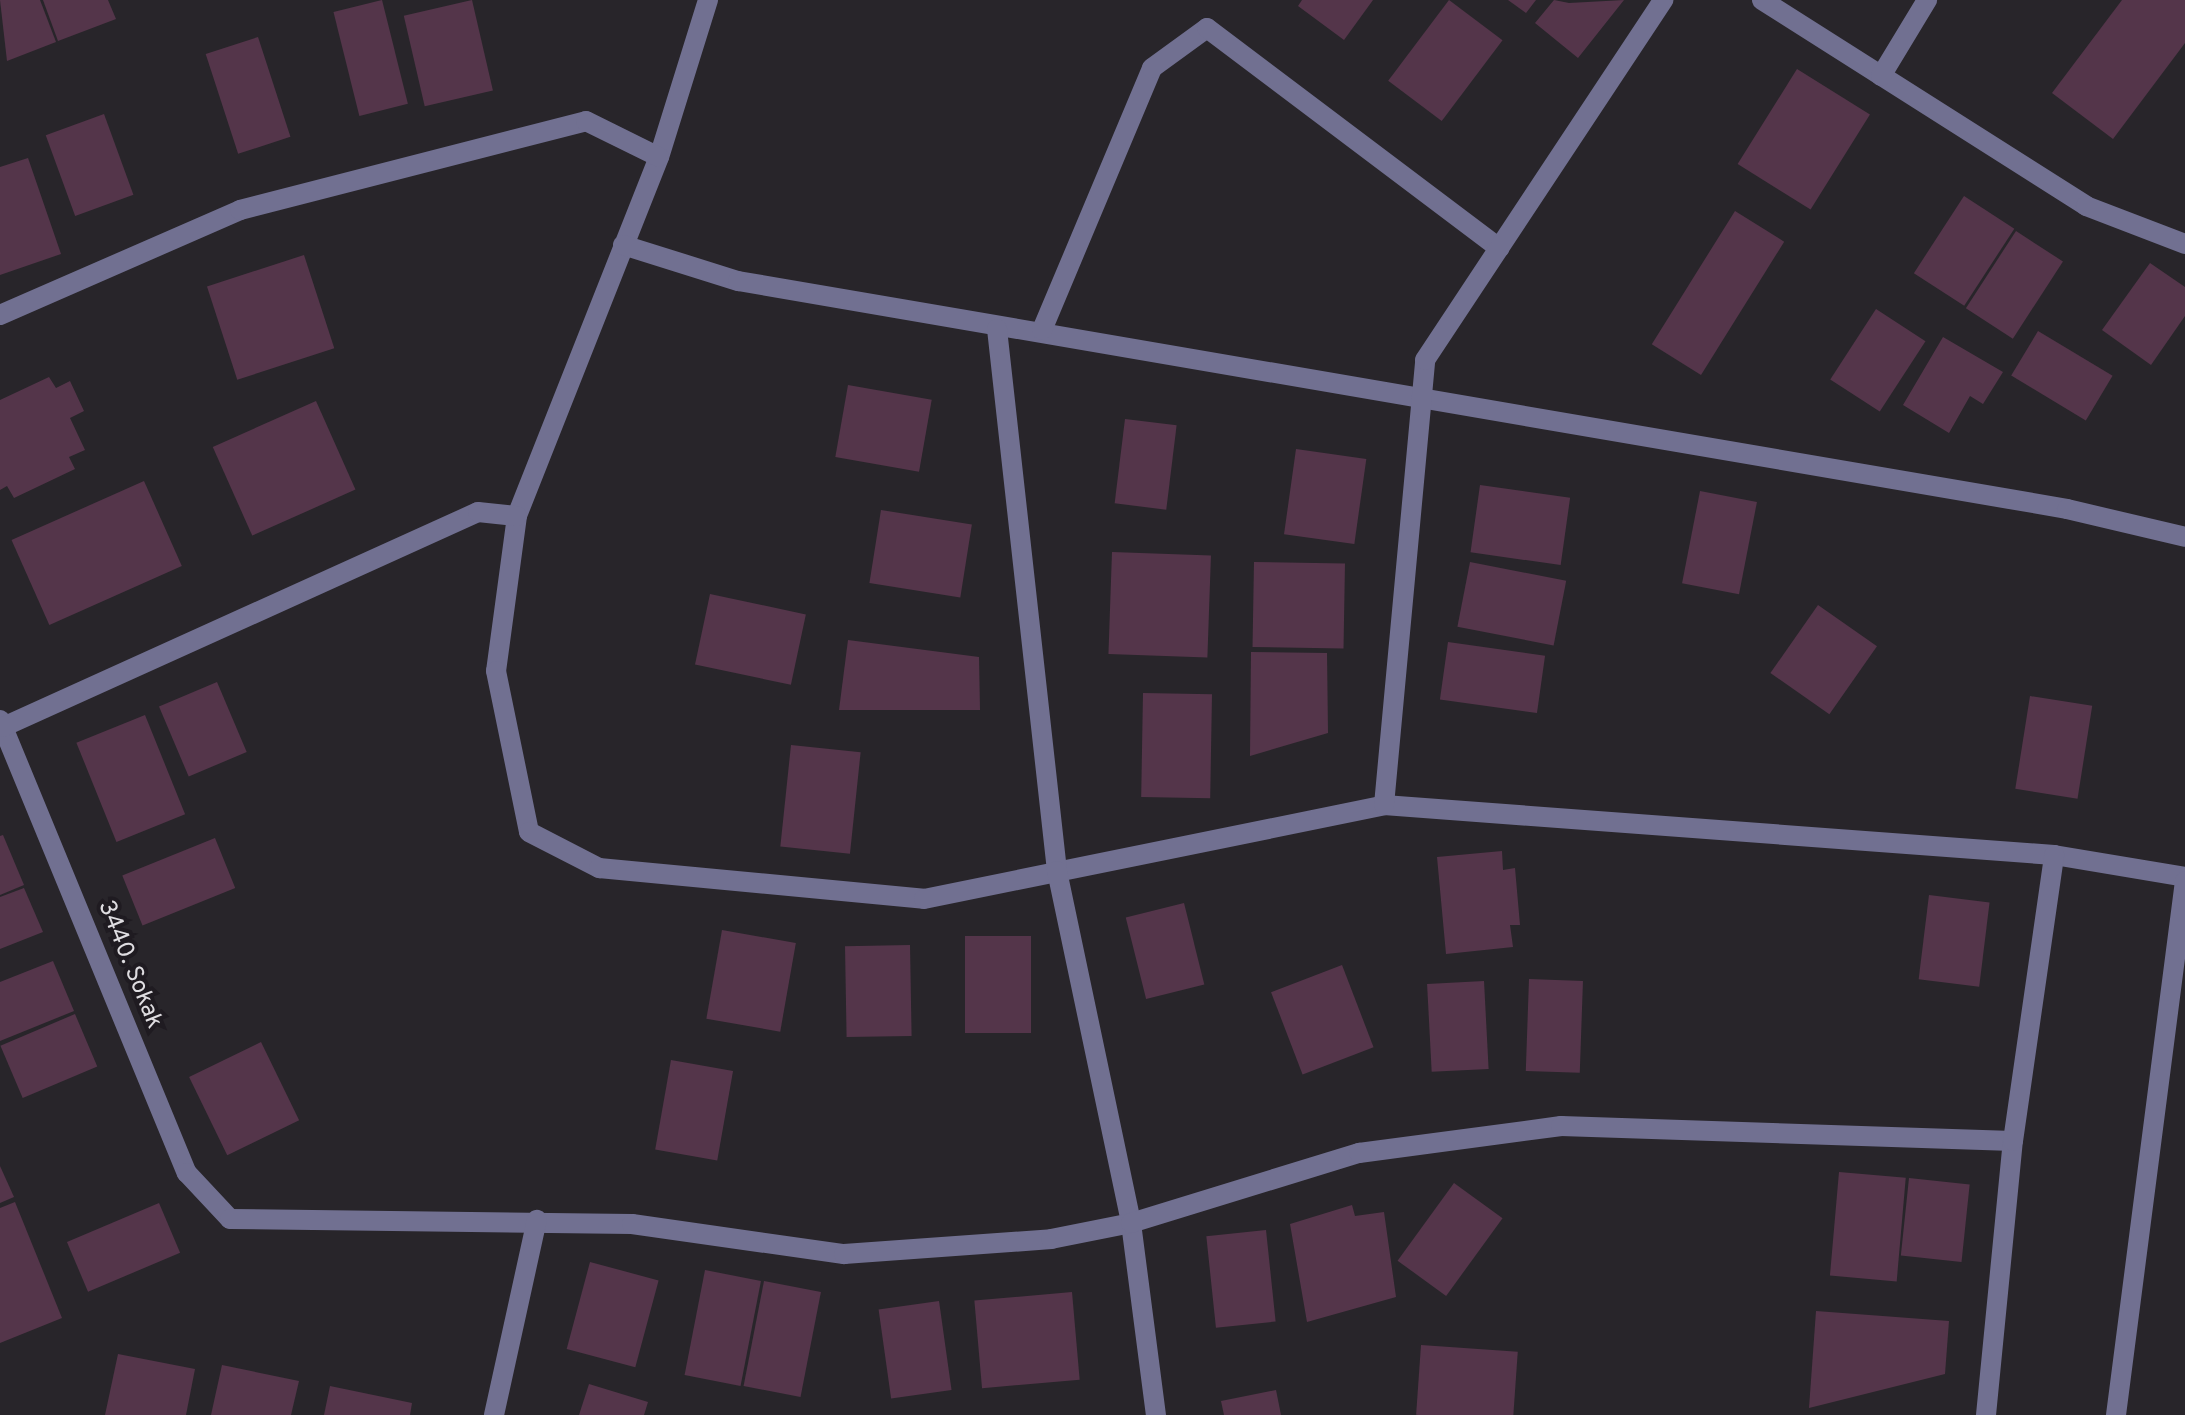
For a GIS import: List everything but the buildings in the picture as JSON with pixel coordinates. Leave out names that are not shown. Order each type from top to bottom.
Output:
[{"type":"street","points":[[708,0],[659,157],[517,516],[496,671],[529,832],[599,868],[924,899],[1384,805],[2054,855],[2185,879],[2116,1415]]},
{"type":"street","points":[[1384,805],[1425,360],[1663,0]]},
{"type":"street","points":[[1762,0],[2086,206],[2185,244]]},
{"type":"street","points":[[1881,76],[1927,0]]},
{"type":"street","points":[[1042,330],[1152,68],[1207,28],[1499,248]]},
{"type":"street","points":[[0,315],[240,210],[586,121],[659,157]]},
{"type":"street","points":[[623,245],[738,281],[997,329],[1042,330],[1421,401],[2067,509],[2185,537]]},
{"type":"street","points":[[997,329],[1057,871],[1131,1223],[1156,1415]]},
{"type":"street","points":[[2,723],[478,512],[517,516]]},
{"type":"street","name":"3440. Sokak","points":[[2,723],[187,1173],[230,1219],[537,1220]]},
{"type":"street","points":[[1986,1415],[2013,1141],[2054,855]]},
{"type":"street","points":[[494,1415],[537,1220],[632,1224],[844,1254],[1051,1239],[1131,1223],[1359,1153],[1561,1126],[2013,1141]]}]
